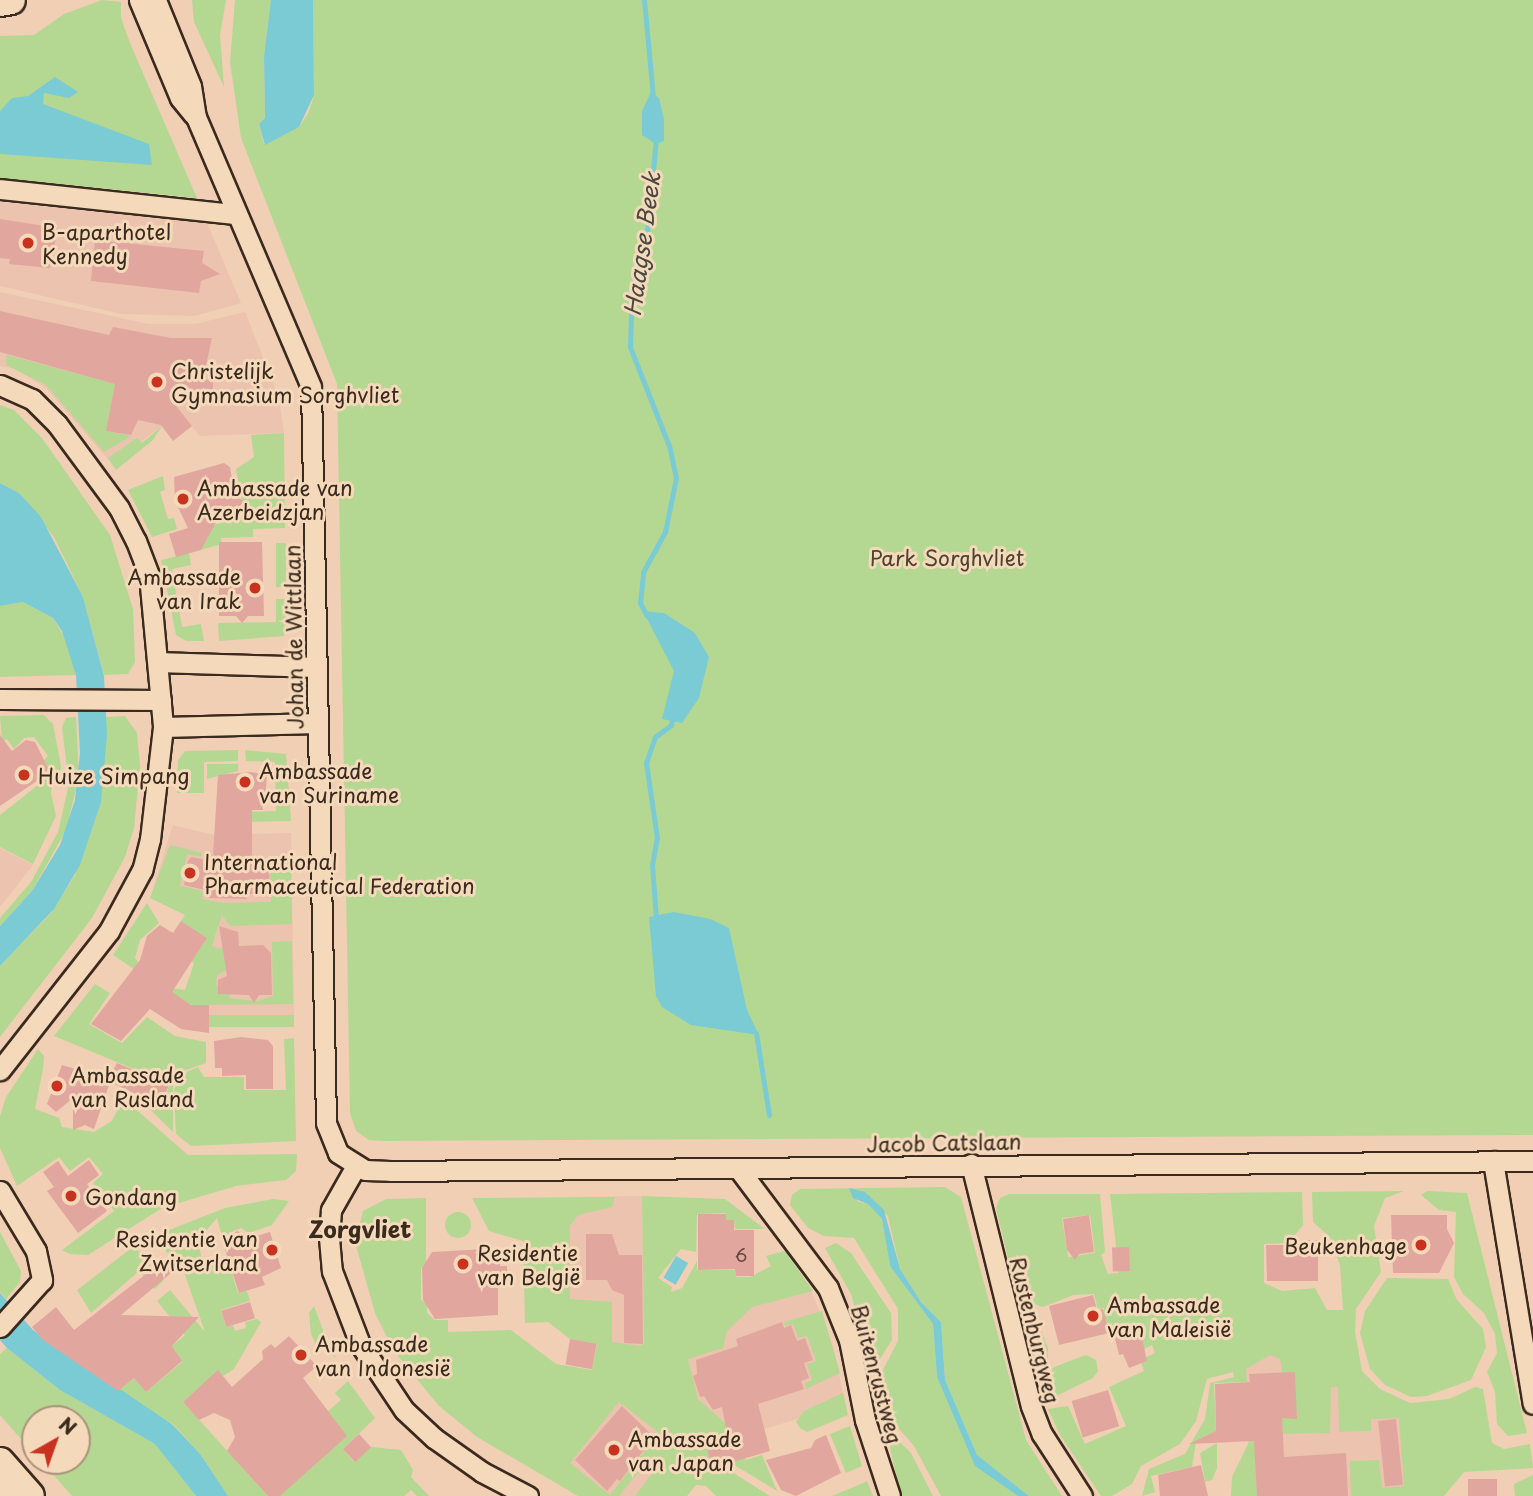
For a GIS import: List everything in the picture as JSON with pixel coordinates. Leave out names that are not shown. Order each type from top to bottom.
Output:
[{"type":"main road","points":[[0,2],[11,0]]},
{"type":"main road","points":[[0,1462],[30,1496]]},
{"type":"street","name":"Johan de Wittlaan","points":[[139,0],[180,98],[196,117]]},
{"type":"street","name":"Johan de Wittlaan","points":[[156,0],[191,86],[196,117],[235,214],[311,387],[326,1123],[332,1145],[356,1166]]},
{"type":"street","points":[[0,189],[235,214]]},
{"type":"street","points":[[0,384],[19,390],[48,415],[119,508],[149,575],[163,727],[142,870],[108,931],[0,1070]]},
{"type":"street","points":[[158,662],[316,667]]},
{"type":"street","points":[[0,699],[161,700]]},
{"type":"street","points":[[163,727],[318,723]]},
{"type":"street","points":[[1493,1161],[1533,1404]]},
{"type":"street","name":"Jacob Catslaan","points":[[356,1166],[390,1171],[1533,1161]]},
{"type":"street","name":"Rustenburgweg","points":[[971,1164],[1031,1406],[1042,1434],[1082,1496]]},
{"type":"street","points":[[356,1166],[331,1210],[329,1238],[332,1271],[360,1343],[404,1410],[435,1438],[482,1472],[528,1496]]},
{"type":"street","name":"Buitenrustweg","points":[[738,1168],[828,1288],[849,1340],[865,1420],[890,1496]]},
{"type":"street","points":[[0,1191],[41,1264],[42,1280],[18,1312],[0,1327]]},
{"type":"shaded area","points":[[0,202],[207,223],[241,303],[195,316],[122,314],[0,286]]},
{"type":"shaded area","name":"Christelijk Gymnasium Sorghvliet","points":[[0,292],[149,324],[195,324],[245,312],[279,398],[284,433],[200,436],[180,412],[112,464],[46,388],[15,369],[0,366]]},
{"type":"shaded area","points":[[173,825],[214,835],[291,833],[294,1015],[188,1016],[219,926],[152,892]]},
{"type":"shaded area","points":[[0,848],[33,865],[0,907]]},
{"type":"shaded area","points":[[642,1196],[644,1315],[808,1283],[833,1346],[847,1411],[797,1419],[729,1440],[649,1496],[578,1496],[533,1468],[593,1370],[597,1344],[570,1339],[568,1197]]},
{"type":"shaded area","points":[[1344,1333],[1348,1414],[1402,1411],[1408,1496],[1250,1496],[1245,1337]]},
{"type":"green space","points":[[102,0],[121,2],[121,18],[130,43],[197,198],[0,178],[0,36],[34,35],[64,14]]},
{"type":"green space","points":[[192,0],[226,0],[220,35],[224,87],[194,22]]},
{"type":"green space","name":"Park Sorghvliet","points":[[235,0],[271,0],[264,56],[265,119],[259,124],[264,144],[299,127],[309,112],[314,95],[313,0],[1533,0],[1533,1135],[384,1141],[369,1140],[356,1131],[350,1113],[337,384],[241,138],[230,62]]},
{"type":"green space","points":[[7,355],[115,384],[106,431],[131,436],[104,452],[46,385],[6,365]]},
{"type":"green space","points":[[0,405],[14,410],[42,438],[110,535],[133,609],[135,662],[128,674],[104,675],[83,597],[54,537],[19,493],[0,483]]},
{"type":"green space","points":[[162,426],[153,440],[116,470],[108,458],[137,438],[142,443]]},
{"type":"green space","points":[[284,433],[285,528],[253,529],[253,537],[221,538],[222,544],[200,550],[194,530],[240,518],[244,512],[236,469],[254,457],[251,435]]},
{"type":"green space","points":[[163,476],[165,490],[160,492],[168,519],[174,518],[177,529],[152,537],[128,490]]},
{"type":"green space","points":[[276,543],[286,543],[286,587],[276,587]]},
{"type":"green space","points":[[189,553],[191,565],[172,569],[182,627],[201,624],[204,641],[186,641],[176,635],[161,560]]},
{"type":"green space","points":[[276,599],[287,599],[284,636],[219,641],[218,623],[276,622]]},
{"type":"green space","points":[[23,602],[53,618],[69,645],[76,675],[0,677],[0,606]]},
{"type":"green space","points":[[44,715],[53,724],[61,766],[59,784],[53,780],[51,793],[56,816],[33,864],[0,847],[0,815],[52,774],[43,761],[48,756],[34,737],[24,738],[14,749],[7,739],[2,742],[0,716]]},
{"type":"green space","points":[[125,716],[137,733],[140,766],[134,828],[125,857],[92,918],[0,1037],[0,966],[51,913],[75,875],[102,793],[106,717]]},
{"type":"green space","points":[[76,717],[79,777],[66,830],[32,891],[0,926],[0,918],[31,882],[58,832],[69,784],[62,727],[66,718]]},
{"type":"green space","points":[[238,750],[238,761],[204,762],[204,793],[177,793],[178,760],[185,751]]},
{"type":"green space","points":[[245,750],[286,754],[291,821],[243,822],[243,812],[276,811],[275,762],[246,761]]},
{"type":"green space","points":[[207,764],[238,764],[238,771],[207,779]]},
{"type":"green space","points":[[170,845],[202,853],[201,857],[187,854],[180,886],[203,891],[202,899],[224,903],[271,902],[270,863],[257,863],[257,858],[291,856],[292,924],[230,926],[222,915],[212,946],[219,949],[229,944],[229,969],[217,975],[216,985],[229,985],[229,998],[257,1001],[273,996],[272,942],[292,941],[293,1004],[192,1005],[158,986],[185,990],[194,963],[183,956],[192,928],[181,921],[185,915],[150,898]]},
{"type":"green space","points":[[147,903],[159,923],[140,940],[135,958],[156,984],[113,955]]},
{"type":"green space","points":[[95,984],[110,993],[89,1024],[122,1043],[147,1017],[175,1036],[206,1042],[206,1063],[186,1070],[173,1083],[173,1132],[135,1095],[160,1107],[170,1084],[54,1036]]},
{"type":"green space","points":[[209,1015],[294,1015],[294,1027],[209,1027]]},
{"type":"green space","points":[[294,1038],[296,1141],[191,1146],[176,1134],[174,1089],[187,1072],[198,1067],[204,1077],[244,1077],[244,1090],[286,1090],[284,1039]]},
{"type":"green space","points":[[38,1049],[44,1056],[35,1109],[59,1118],[62,1127],[94,1132],[112,1121],[123,1098],[188,1155],[297,1154],[296,1171],[286,1180],[236,1186],[162,1208],[88,1255],[70,1254],[62,1250],[114,1211],[93,1183],[103,1174],[89,1157],[70,1171],[59,1157],[17,1186],[0,1148],[0,1116],[6,1097]]},
{"type":"green space","points":[[945,1187],[961,1197],[1026,1440],[1062,1496],[1029,1496],[977,1455],[945,1380],[941,1322],[921,1302],[900,1269],[888,1216],[860,1191],[857,1201],[868,1204],[882,1219],[890,1266],[933,1324],[937,1377],[975,1465],[1018,1496],[941,1496],[914,1446],[880,1407],[875,1385],[898,1341],[898,1309],[854,1238],[824,1236],[808,1228],[790,1205],[792,1195],[800,1189]]},
{"type":"green space","points":[[1404,1191],[1385,1198],[1374,1226],[1381,1272],[1356,1309],[1355,1332],[1362,1371],[1380,1389],[1410,1403],[1449,1399],[1475,1387],[1483,1389],[1492,1443],[1504,1449],[1530,1444],[1533,1468],[1464,1472],[1444,1496],[1351,1496],[1350,1461],[1379,1460],[1382,1488],[1404,1486],[1399,1418],[1371,1419],[1371,1431],[1339,1432],[1338,1387],[1331,1387],[1330,1433],[1276,1434],[1282,1370],[1280,1359],[1270,1355],[1246,1369],[1247,1382],[1214,1383],[1216,1433],[1196,1442],[1192,1467],[1151,1476],[1155,1492],[1142,1496],[1149,1469],[1185,1454],[1205,1419],[1210,1383],[1234,1377],[1233,1372],[1207,1379],[1196,1421],[1180,1444],[1141,1466],[1132,1484],[1112,1496],[1101,1496],[1060,1435],[1048,1409],[1068,1406],[1085,1444],[1126,1426],[1109,1387],[1144,1371],[1140,1360],[1155,1353],[1152,1345],[1138,1352],[1135,1342],[1143,1340],[1139,1324],[1103,1332],[1104,1308],[1098,1309],[1094,1294],[1073,1295],[1043,1307],[1018,1299],[996,1208],[1000,1198],[1009,1194],[1100,1194],[1105,1252],[1101,1255],[1108,1274],[1119,1273],[1110,1194],[1302,1192],[1303,1225],[1288,1243],[1264,1244],[1264,1283],[1282,1291],[1315,1288],[1327,1310],[1343,1310],[1340,1265],[1330,1237],[1313,1222],[1312,1192]],"holes":[[[1090,1215],[1095,1253],[1068,1257],[1062,1218]]]},
{"type":"green space","points":[[1427,1191],[1467,1193],[1527,1433],[1508,1436],[1497,1424],[1495,1392],[1487,1372],[1497,1353],[1495,1334],[1484,1313],[1463,1294],[1454,1277],[1456,1212],[1439,1210],[1421,1195]]},
{"type":"green space","points":[[642,1196],[725,1199],[765,1229],[735,1229],[734,1220],[726,1220],[726,1213],[697,1214],[696,1252],[681,1249],[658,1278],[672,1287],[671,1292],[682,1288],[697,1261],[697,1270],[735,1270],[736,1277],[750,1277],[771,1266],[766,1256],[785,1251],[813,1291],[752,1307],[727,1331],[723,1348],[688,1359],[698,1399],[725,1423],[729,1440],[738,1438],[746,1460],[762,1455],[777,1491],[731,1463],[726,1445],[707,1449],[712,1467],[721,1465],[770,1496],[716,1496],[706,1486],[696,1485],[687,1496],[635,1496],[654,1471],[645,1464],[619,1496],[578,1496],[477,1437],[438,1405],[394,1351],[375,1313],[355,1242],[363,1211],[386,1199],[426,1198],[426,1264],[421,1268],[421,1300],[427,1304],[427,1313],[435,1320],[448,1320],[448,1332],[511,1330],[556,1364],[592,1370],[597,1344],[570,1339],[548,1322],[525,1323],[523,1241],[489,1231],[472,1198],[615,1197],[612,1207],[578,1215],[570,1226],[570,1299],[612,1302],[612,1342],[639,1346],[644,1344]],"holes":[[[619,1402],[659,1433],[610,1495],[570,1463]]]},
{"type":"green space","points":[[273,1199],[289,1201],[272,1225],[249,1233],[241,1228],[233,1231],[224,1244],[217,1218],[205,1232],[196,1233],[203,1264],[227,1257],[238,1293],[247,1291],[250,1301],[221,1310],[226,1327],[233,1325],[235,1331],[246,1328],[245,1322],[257,1319],[261,1322],[234,1369],[223,1376],[218,1371],[183,1402],[268,1496],[228,1496],[202,1456],[174,1425],[118,1391],[134,1378],[146,1392],[182,1362],[172,1346],[185,1335],[157,1301],[170,1290],[205,1332],[185,1275],[154,1236],[225,1208]]},
{"type":"green space","points":[[458,1212],[467,1216],[471,1225],[467,1234],[458,1238],[449,1234],[445,1225],[449,1216]]},
{"type":"green space","points":[[0,1232],[21,1271],[20,1282],[6,1299],[0,1292]]},
{"type":"green space","points":[[836,1243],[851,1253],[891,1313],[892,1340],[876,1365],[871,1364],[851,1294],[825,1248]]},
{"type":"green space","points":[[134,1246],[163,1281],[155,1289],[139,1271],[91,1313],[77,1290]]},
{"type":"green space","points":[[1387,1278],[1448,1279],[1457,1300],[1483,1329],[1486,1347],[1471,1380],[1427,1396],[1411,1397],[1385,1385],[1370,1369],[1360,1333],[1365,1311]]},
{"type":"green space","points":[[314,1306],[336,1358],[315,1343],[311,1334],[309,1313]]},
{"type":"green space","points":[[1026,1310],[1036,1317],[1048,1348],[1048,1361],[1037,1372],[1022,1311]]},
{"type":"green space","points":[[822,1311],[840,1373],[806,1389],[805,1383],[812,1380],[807,1364],[816,1361],[807,1336],[798,1338],[793,1324],[785,1326],[784,1322]]},
{"type":"green space","points":[[7,1348],[60,1390],[86,1405],[21,1405],[21,1439],[0,1415],[0,1354]]},
{"type":"green space","points":[[1086,1355],[1096,1360],[1098,1371],[1093,1378],[1046,1401],[1041,1382],[1054,1367]]},
{"type":"green space","points":[[348,1381],[375,1418],[343,1449],[354,1462],[372,1447],[401,1450],[413,1470],[411,1477],[429,1496],[417,1496],[411,1490],[404,1496],[280,1496],[326,1413],[341,1400],[335,1393]]},
{"type":"green space","points":[[843,1393],[848,1415],[807,1432],[800,1428],[796,1422],[804,1411]]},
{"type":"green space","points":[[91,1408],[155,1444],[196,1496],[72,1496],[53,1475],[91,1475]]},
{"type":"green space","points":[[1248,1421],[1278,1496],[1231,1496],[1232,1477],[1249,1442]]},
{"type":"green space","points":[[850,1426],[862,1466],[846,1473],[830,1434]]},
{"type":"green space","points":[[894,1436],[911,1453],[933,1496],[901,1496],[888,1439]]},
{"type":"green space","points":[[1217,1443],[1217,1468],[1212,1480],[1205,1482],[1200,1453]]},
{"type":"green space","points":[[1533,1475],[1533,1496],[1515,1496],[1514,1484]]},
{"type":"green space","points":[[867,1481],[873,1496],[832,1496],[861,1484]]},
{"type":"water","points":[[271,0],[313,0],[314,95],[299,127],[265,145],[259,124],[265,118],[264,56]]},
{"type":"water","points":[[55,77],[78,92],[69,98],[44,93],[43,104],[149,144],[152,165],[0,154],[0,111],[12,98],[28,96]]},
{"type":"water","points":[[651,92],[659,98],[664,119],[664,141],[656,144],[642,135],[642,111]]},
{"type":"water","points":[[0,483],[19,493],[41,517],[83,597],[104,676],[107,735],[101,802],[80,865],[54,909],[0,966],[0,926],[32,891],[60,845],[75,800],[80,753],[76,675],[62,631],[53,618],[23,602],[0,606]]},
{"type":"water","points":[[643,611],[664,613],[695,633],[709,657],[699,698],[682,723],[662,719],[674,671]]},
{"type":"water","points":[[674,912],[710,919],[729,928],[747,1010],[759,1035],[691,1025],[662,1007],[656,996],[649,917]]},
{"type":"water","points":[[849,1188],[865,1192],[884,1210],[900,1269],[921,1302],[941,1322],[945,1380],[977,1455],[1029,1496],[1018,1496],[975,1466],[937,1377],[933,1324],[890,1266],[882,1219],[868,1204],[853,1198]]},
{"type":"water","points":[[676,1256],[688,1263],[676,1285],[664,1278]]},
{"type":"water","points":[[0,1293],[33,1330],[173,1425],[201,1455],[228,1496],[196,1496],[155,1444],[91,1408],[91,1405],[60,1390],[0,1340]]},
{"type":"building","name":"B-aparthotel Kennedy","points":[[0,219],[58,228],[50,268],[9,264],[10,259],[0,258]]},
{"type":"building","points":[[95,240],[204,251],[202,263],[220,274],[201,281],[199,293],[91,281]]},
{"type":"building","points":[[0,311],[109,335],[113,327],[171,338],[212,338],[203,379],[213,381],[213,401],[173,402],[192,426],[173,441],[161,425],[138,420],[131,435],[106,431],[115,384],[0,352]]},
{"type":"building","points":[[224,463],[230,467],[235,496],[244,501],[236,511],[220,515],[201,550],[176,557],[169,534],[188,528],[175,501],[174,477]]},
{"type":"building","points":[[219,542],[262,542],[264,616],[248,616],[242,623],[236,616],[219,616]]},
{"type":"building","name":"Huize Simpang","points":[[0,735],[12,751],[26,740],[35,742],[50,772],[0,806]]},
{"type":"building","points":[[251,772],[267,775],[264,810],[252,810],[252,858],[269,869],[270,889],[264,894],[247,894],[247,899],[210,898],[204,895],[205,890],[184,885],[188,861],[191,857],[203,859],[204,853],[213,855],[218,775]]},
{"type":"building","points":[[181,921],[207,938],[172,992],[191,1005],[209,1005],[209,1033],[181,1029],[150,1009],[121,1041],[91,1024],[140,960],[147,936],[160,925],[173,933]]},
{"type":"building","points":[[219,926],[238,932],[239,946],[263,945],[271,953],[272,995],[259,995],[254,1003],[249,995],[218,994],[218,980],[227,976]]},
{"type":"building","points":[[241,1037],[268,1040],[273,1046],[273,1089],[246,1089],[246,1075],[222,1076],[222,1068],[215,1068],[214,1041]]},
{"type":"building","points":[[117,1063],[169,1085],[160,1105],[110,1082],[94,1129],[85,1125],[73,1130],[73,1098],[56,1112],[47,1104],[62,1065],[109,1079]]},
{"type":"building","name":"Gondang","points":[[89,1160],[99,1175],[87,1184],[107,1211],[78,1233],[47,1191],[54,1187],[43,1172],[58,1161],[68,1176]]},
{"type":"building","points":[[698,1214],[726,1214],[726,1220],[734,1220],[734,1230],[754,1230],[754,1276],[736,1276],[735,1269],[698,1270]]},
{"type":"building","points":[[1089,1215],[1094,1252],[1079,1254],[1075,1260],[1067,1250],[1063,1219]]},
{"type":"building","name":"Beukenhage","points":[[1391,1215],[1447,1215],[1447,1229],[1454,1243],[1439,1273],[1393,1273]]},
{"type":"building","points":[[237,1231],[250,1238],[270,1232],[281,1268],[262,1277],[265,1285],[239,1293],[224,1246]]},
{"type":"building","points":[[586,1234],[612,1234],[619,1255],[642,1255],[643,1344],[624,1343],[624,1295],[612,1290],[607,1280],[586,1280]]},
{"type":"building","points":[[1301,1240],[1318,1240],[1318,1281],[1267,1281],[1266,1245],[1301,1245]]},
{"type":"building","points":[[1129,1247],[1130,1271],[1113,1272],[1112,1248]]},
{"type":"building","points":[[487,1249],[490,1259],[500,1259],[500,1266],[507,1266],[507,1285],[498,1285],[498,1315],[435,1319],[423,1300],[422,1268],[432,1252]]},
{"type":"building","points":[[168,1257],[177,1268],[121,1315],[199,1317],[172,1346],[182,1361],[146,1392],[134,1378],[118,1391],[43,1340],[32,1327],[56,1307],[74,1330]]},
{"type":"building","points":[[1093,1295],[1097,1310],[1103,1309],[1109,1333],[1059,1345],[1049,1306]]},
{"type":"building","points":[[250,1302],[255,1318],[226,1327],[221,1311]]},
{"type":"building","points":[[782,1322],[784,1328],[791,1325],[797,1341],[805,1338],[813,1360],[804,1363],[809,1378],[801,1381],[804,1389],[758,1404],[770,1451],[712,1468],[707,1449],[729,1444],[722,1407],[713,1410],[704,1396],[700,1397],[693,1376],[697,1374],[696,1360],[738,1346],[736,1339]]},
{"type":"building","points":[[1139,1324],[1147,1361],[1129,1368],[1123,1354],[1119,1355],[1113,1330]]},
{"type":"building","points":[[289,1336],[317,1366],[303,1378],[347,1436],[280,1496],[268,1496],[227,1451],[235,1437],[230,1420],[214,1413],[199,1420],[183,1402],[218,1370],[232,1387],[263,1359],[262,1351],[271,1344],[275,1348]]},
{"type":"building","points":[[570,1339],[597,1344],[592,1369],[565,1365]]},
{"type":"building","points":[[1295,1372],[1297,1419],[1282,1418],[1284,1457],[1346,1453],[1348,1496],[1257,1496],[1254,1441],[1189,1444],[1216,1431],[1215,1384],[1250,1382],[1249,1374]]},
{"type":"building","points":[[1108,1390],[1119,1426],[1083,1437],[1072,1401]]},
{"type":"building","points":[[622,1406],[654,1437],[620,1481],[617,1479],[607,1491],[575,1460]]},
{"type":"building","points":[[1396,1419],[1403,1485],[1385,1487],[1378,1421]]},
{"type":"building","points":[[359,1434],[371,1447],[355,1462],[343,1449]]},
{"type":"building","points":[[826,1435],[841,1473],[796,1496],[781,1490],[766,1460],[811,1448],[815,1440]]},
{"type":"building","points":[[1201,1465],[1208,1496],[1160,1496],[1158,1475]]},
{"type":"building","points":[[1468,1479],[1497,1479],[1497,1496],[1468,1496]]},
{"type":"waterway","name":"Haagse Beek","points":[[644,0],[653,97]]},
{"type":"waterway","name":"Haagse Beek","points":[[647,616],[640,603],[643,572],[665,532],[676,478],[669,446],[630,347],[632,288],[647,232],[656,138]]},
{"type":"waterway","name":"Haagse Beek","points":[[656,919],[652,865],[657,838],[646,763],[655,737],[671,725],[673,716]]},
{"type":"waterway","name":"Haagse Beek","points":[[756,1033],[769,1115]]},
{"type":"place","name":"B-aparthotel Kennedy","points":[[28,243]]},
{"type":"place","name":"Christelijk Gymnasium Sorghvliet","points":[[157,382]]},
{"type":"place","name":"Ambassade van Azerbeidzjan","points":[[183,499]]},
{"type":"place","name":"Ambassade van Irak","points":[[255,588]]},
{"type":"place","name":"Huize Simpang","points":[[24,775]]},
{"type":"place","name":"Ambassade van Suriname","points":[[245,782]]},
{"type":"place","name":"International Pharmaceutical Federation","points":[[190,873]]},
{"type":"place","name":"Ambassade van Rusland","points":[[57,1086]]},
{"type":"place","name":"Gondang","points":[[71,1196]]},
{"type":"place","name":"Beukenhage","points":[[1421,1245]]},
{"type":"place","name":"Residentie van Zwitserland","points":[[272,1250]]},
{"type":"place","name":"Residentie van België","points":[[463,1264]]},
{"type":"place","name":"Ambassade van Maleisië","points":[[1093,1316]]},
{"type":"place","name":"Ambassade van Indonesië","points":[[301,1355]]},
{"type":"place","name":"Ambassade van Japan","points":[[614,1450]]},
{"type":"district","name":"Zorgvliet","points":[[360,1229]]}]
